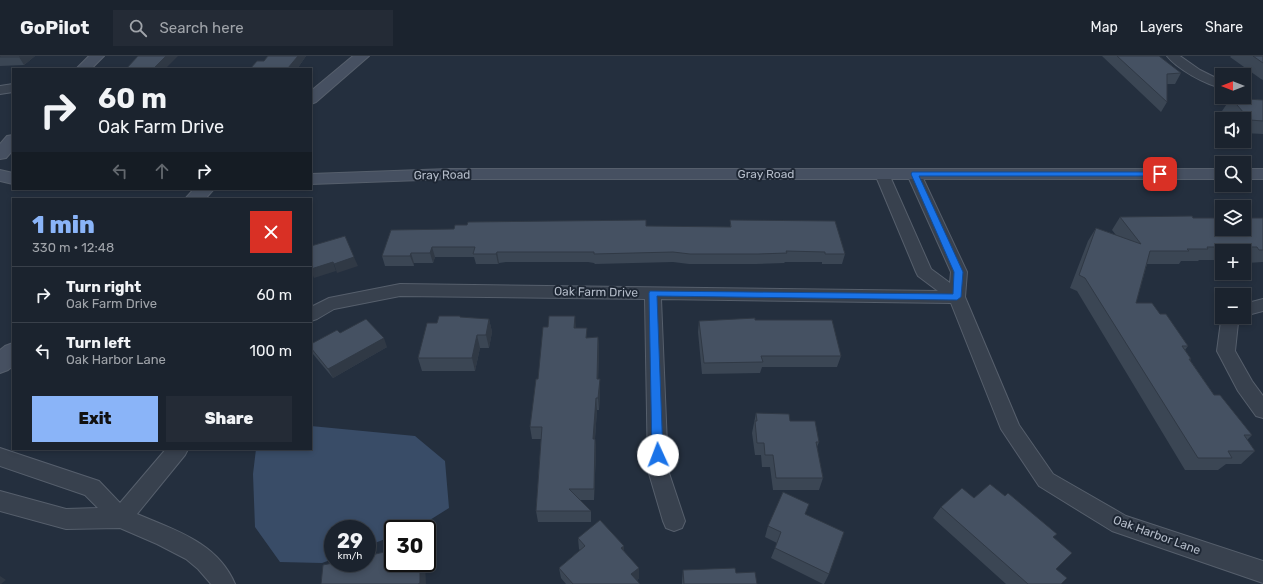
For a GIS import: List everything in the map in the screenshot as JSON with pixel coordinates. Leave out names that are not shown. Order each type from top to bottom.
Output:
[{"type":"street","points":[[84,68],[97,56]]},
{"type":"street","points":[[312,98],[362,56]]},
{"type":"street","points":[[1173,56],[1190,70],[1215,82]]},
{"type":"street","points":[[0,90],[12,88]]},
{"type":"street","points":[[0,154],[12,141]]},
{"type":"street","name":"Gray Road","points":[[312,178],[450,174],[1215,174]]},
{"type":"street","points":[[882,174],[924,272],[957,297]]},
{"type":"street","name":"Oak Harbor Lane","points":[[914,174],[959,272],[957,297],[1011,429],[1046,480],[1120,524],[1263,572]]},
{"type":"street","points":[[1251,174],[1263,174]]},
{"type":"street","points":[[0,175],[12,179]]},
{"type":"street","points":[[195,198],[204,190]]},
{"type":"street","name":"Oak Farm Drive","points":[[312,314],[329,304],[400,290],[957,297]]},
{"type":"street","points":[[653,293],[658,470],[674,521]]},
{"type":"street","points":[[1251,308],[1263,305]]},
{"type":"street","points":[[1230,324],[1226,351],[1244,386],[1263,410]]},
{"type":"street","points":[[0,364],[12,353]]},
{"type":"street","points":[[0,501],[66,519],[121,518],[177,450]]},
{"type":"street","points":[[0,457],[92,488],[121,518],[193,550],[220,573],[224,584]]},
{"type":"water","points":[[312,426],[415,436],[445,461],[449,508],[430,520],[384,520],[384,539],[376,543],[376,520],[324,520],[324,562],[322,563],[280,562],[255,527],[253,474],[256,450],[312,450]]},
{"type":"building","points":[[0,56],[20,56],[0,57]]},
{"type":"building","points":[[138,56],[166,56],[154,68],[127,68]]},
{"type":"building","points":[[268,56],[298,56],[288,68],[251,68],[257,61],[264,61]]},
{"type":"building","points":[[1117,56],[1159,56],[1181,73],[1167,74],[1167,102]]},
{"type":"building","points":[[1253,56],[1263,56],[1263,63]]},
{"type":"building","points":[[1251,99],[1263,100],[1263,121],[1251,120],[1251,112],[1243,112],[1236,104],[1251,104]]},
{"type":"building","points":[[1192,216],[1193,218],[1215,218],[1215,236],[1251,236],[1251,218],[1263,218],[1263,250],[1259,250],[1257,247],[1251,247],[1251,244],[1215,244],[1215,247],[1207,247],[1208,249],[1187,249],[1189,251],[1150,251],[1136,303],[1152,303],[1160,314],[1166,314],[1188,346],[1182,346],[1191,359],[1189,359],[1214,395],[1220,395],[1252,435],[1244,435],[1255,451],[1228,451],[1232,458],[1198,458],[1085,278],[1079,275],[1096,228],[1141,244],[1120,217]]},
{"type":"building","points":[[646,220],[646,226],[731,227],[730,220],[835,221],[845,254],[786,251],[787,253],[758,254],[690,254],[673,252],[594,254],[594,252],[497,252],[496,254],[473,254],[475,247],[432,247],[430,253],[411,253],[410,256],[382,256],[391,230],[454,229],[455,225],[467,225],[468,222]]},
{"type":"building","points":[[345,236],[354,257],[334,264],[333,262],[312,269],[312,246]]},
{"type":"building","points":[[439,316],[460,316],[489,319],[486,335],[477,335],[472,358],[418,358],[427,323],[437,323]]},
{"type":"building","points":[[549,316],[575,316],[574,328],[587,328],[586,338],[598,337],[597,379],[600,379],[598,398],[596,398],[593,439],[595,439],[594,489],[569,489],[591,511],[536,511],[542,427],[530,427],[536,379],[538,379],[543,327],[548,327]]},
{"type":"building","points":[[755,318],[755,320],[832,320],[841,356],[761,356],[763,362],[704,363],[699,321]]},
{"type":"building","points":[[366,319],[384,338],[328,369],[312,349],[312,343],[337,330],[340,333]]},
{"type":"building","points":[[756,413],[789,414],[790,421],[815,421],[819,442],[816,442],[823,478],[776,478],[773,455],[765,455],[764,443],[757,443],[755,421],[757,421]]},
{"type":"building","points":[[990,484],[1005,496],[1008,493],[1057,534],[1053,537],[1072,553],[1056,569],[1067,578],[1061,584],[1028,584],[941,507],[962,488],[974,498]]},
{"type":"building","points":[[783,492],[809,504],[805,514],[844,532],[829,574],[775,548],[781,532],[768,526]]},
{"type":"building","points":[[600,520],[624,546],[621,548],[639,568],[631,574],[640,584],[573,584],[559,568],[585,546],[578,538]]},
{"type":"building","points":[[384,552],[384,572],[420,572],[420,583],[321,584],[323,565],[324,572],[376,572],[376,554]]},
{"type":"building","points":[[735,568],[736,573],[755,572],[757,584],[684,584],[683,570]]},
{"type":"route","points":[[658,455],[653,293],[957,297],[959,272],[914,174],[1160,174]]}]
